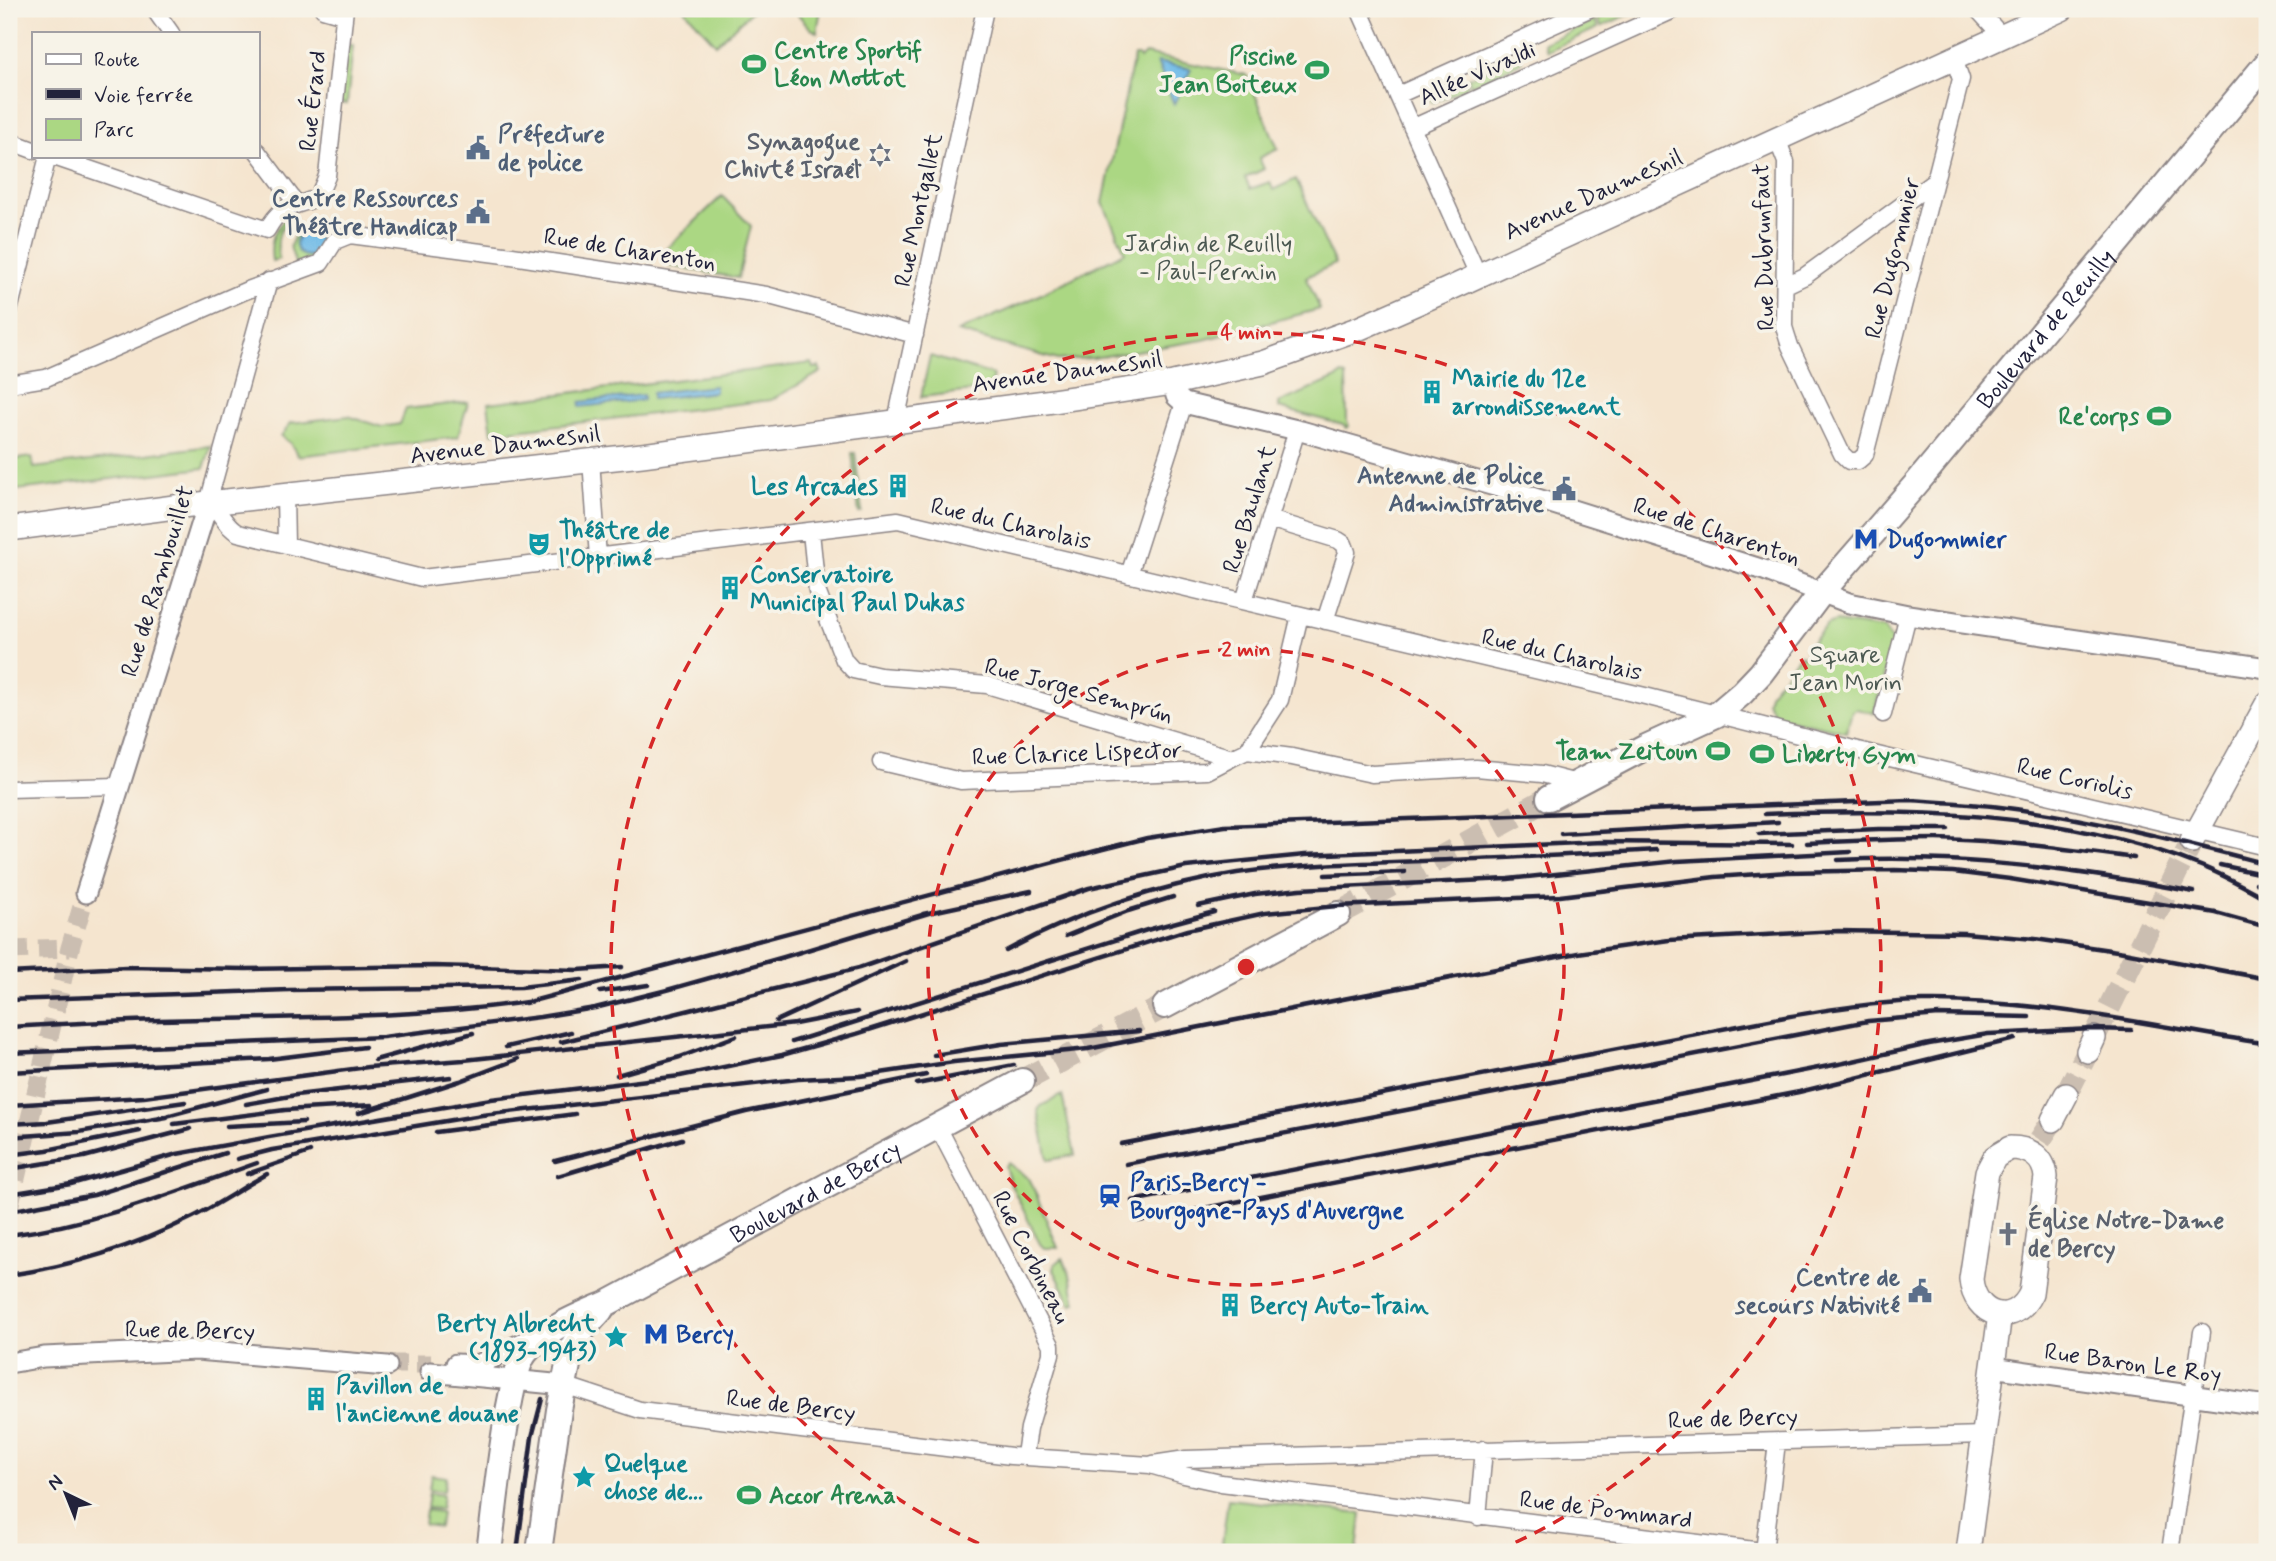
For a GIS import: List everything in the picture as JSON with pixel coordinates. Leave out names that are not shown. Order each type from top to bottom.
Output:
[{"type":"main road","name":"Avenue Daumesnil","points":[[9,529],[208,503],[591,460],[1053,401],[1173,383],[1263,363],[1360,327],[1479,275],[2062,9]]},
{"type":"main road","name":"Boulevard de Reuilly","points":[[1822,592],[2266,67]]},
{"type":"main road","points":[[1549,798],[1646,747],[1716,715],[1761,673],[1822,592]]},
{"type":"main road","points":[[2194,836],[2267,704]]},
{"type":"main road","points":[[1165,1006],[1338,914]]},
{"type":"main road","name":"Boulevard de Bercy","points":[[541,1336],[608,1303],[1022,1081]]},
{"type":"main road","points":[[2053,1120],[2066,1095]]},
{"type":"main road","points":[[2037,1146],[2046,1177],[2031,1293],[2020,1308],[2000,1314],[1979,1304],[1972,1290],[1971,1279],[1987,1172],[1990,1164],[2002,1151],[2037,1146]]},
{"type":"main road","name":"Boulevard de Bercy","points":[[538,1552],[569,1360],[574,1344],[583,1330],[608,1303]]},
{"type":"main road","points":[[1968,1552],[2000,1314]]},
{"type":"main road","points":[[489,1552],[508,1416],[516,1381],[524,1355],[541,1336]]},
{"type":"street","points":[[154,9],[171,32]]},
{"type":"street","points":[[323,9],[345,12]]},
{"type":"street","name":"Rue Montgallet","points":[[896,421],[985,9]]},
{"type":"street","points":[[1359,9],[1479,275]]},
{"type":"street","name":"Allée Vivaldi","points":[[1398,95],[1589,9]]},
{"type":"street","name":"Allée Vivaldi","points":[[1412,128],[1676,9]]},
{"type":"street","points":[[1977,9],[2001,36]]},
{"type":"street","name":"Rue Érard","points":[[296,203],[318,197],[327,176],[345,12]]},
{"type":"street","name":"Rue Dugommier","points":[[1853,461],[1858,461],[1865,455],[1961,79],[1954,59]]},
{"type":"street","name":"Rue Dubrunfaut","points":[[1777,139],[1786,162],[1784,327],[1790,346],[1842,454],[1853,461]]},
{"type":"street","points":[[9,141],[32,150]]},
{"type":"street","points":[[55,158],[267,230],[278,214],[296,203],[259,154]]},
{"type":"street","points":[[9,311],[48,158]]},
{"type":"street","points":[[1786,285],[1805,276],[1935,181]]},
{"type":"street","name":"Rue de Charenton","points":[[270,281],[321,263],[335,241],[350,235],[512,256],[766,295],[915,335]]},
{"type":"street","points":[[9,384],[46,378],[270,281]]},
{"type":"street","name":"Rue de Rambouillet","points":[[86,893],[208,503],[270,281]]},
{"type":"street","points":[[1129,575],[1184,403],[1176,396],[1173,383]]},
{"type":"street","name":"Rue de Charenton","points":[[1184,403],[1297,430],[1509,490],[1765,570],[1849,603],[1908,615],[2267,668]]},
{"type":"street","name":"Rue Baulant","points":[[1244,601],[1297,430]]},
{"type":"street","points":[[591,460],[598,557]]},
{"type":"street","points":[[285,495],[285,545]]},
{"type":"street","name":"Rue du Charolais","points":[[208,503],[220,512],[227,526],[238,533],[422,578],[898,520],[1716,715]]},
{"type":"street","points":[[1269,519],[1344,544],[1347,552],[1325,621]]},
{"type":"street","name":"Rue Jorge Semprún","points":[[811,531],[817,591],[844,660],[853,670],[880,676],[987,685],[1240,754]]},
{"type":"street","points":[[1240,754],[1280,700],[1300,615]]},
{"type":"street","points":[[1882,714],[1908,615]]},
{"type":"street","name":"Rue Coriolis","points":[[1716,715],[2194,836],[2267,847]]},
{"type":"street","points":[[1240,754],[1292,757],[1372,774],[1476,768],[1542,774],[1577,783]]},
{"type":"street","name":"Rue Clarice Lispector","points":[[881,762],[961,782],[1207,771],[1240,754]]},
{"type":"street","points":[[9,789],[118,786]]},
{"type":"street","name":"Rue Corbineau","points":[[938,1127],[1051,1345],[1051,1354],[1029,1428],[1025,1455]]},
{"type":"street","points":[[2170,1552],[2202,1332]]},
{"type":"street","points":[[541,1336],[569,1360]]},
{"type":"street","name":"Rue de Bercy","points":[[541,1336],[478,1365],[430,1368],[480,1378],[564,1385],[640,1410],[1000,1455],[1150,1465],[1221,1483],[1478,1517]]},
{"type":"street","name":"Rue de Bercy","points":[[9,1363],[44,1357],[197,1350],[382,1365]]},
{"type":"street","name":"Rue Baron Le Roy","points":[[1992,1367],[2267,1406]]},
{"type":"street","points":[[480,1378],[499,1393],[508,1416]]},
{"type":"street","name":"Rue de Bercy","points":[[1150,1465],[1185,1459],[1484,1449],[1982,1440]]},
{"type":"street","points":[[1764,1552],[1777,1442]]},
{"type":"street","points":[[1478,1517],[1484,1449]]},
{"type":"street","name":"Rue de Pommard","points":[[1478,1517],[1770,1552]]},
{"type":"green space","points":[[684,9],[754,9],[716,44]]},
{"type":"green space","points":[[793,9],[821,9],[817,32],[811,29]]},
{"type":"green space","points":[[1620,9],[1640,9],[1601,27],[1598,19]]},
{"type":"green space","points":[[1595,20],[1598,28],[1547,51],[1544,43]]},
{"type":"green space","points":[[346,44],[353,45],[347,104],[340,103]]},
{"type":"green space","name":"Jardin de Reuilly - Paul-Pernin","points":[[1145,54],[1247,75],[1278,149],[1259,158],[1264,169],[1245,178],[1250,189],[1270,182],[1273,190],[1296,179],[1335,264],[1306,277],[1320,309],[1203,340],[1093,358],[1058,360],[958,332],[1125,252],[1103,203],[1134,56],[1140,59]]},
{"type":"green space","points":[[1519,55],[1522,62],[1471,86],[1468,78]]},
{"type":"green space","points":[[1464,79],[1468,87],[1432,103],[1428,96]]},
{"type":"green space","points":[[722,196],[751,226],[738,278],[670,266],[665,250]]},
{"type":"green space","points":[[292,213],[295,219],[284,225],[279,235],[279,259],[272,261],[271,246],[274,234]]},
{"type":"green space","points":[[310,229],[329,242],[322,254],[296,266],[290,246],[295,235]],"holes":[[[314,234],[319,241],[317,252],[300,253],[296,246]]]},
{"type":"green space","points":[[930,356],[993,375],[990,389],[921,397]]},
{"type":"green space","points":[[812,363],[814,368],[819,367],[821,372],[771,400],[492,433],[488,403]]},
{"type":"green space","points":[[1342,374],[1346,376],[1349,426],[1346,428],[1279,408],[1279,403]]},
{"type":"green space","points":[[468,402],[458,437],[298,456],[291,444],[281,436],[291,423],[348,416],[382,427],[400,424],[406,409]]},
{"type":"green space","points":[[211,446],[204,468],[9,491],[9,460],[32,457],[34,468]]},
{"type":"green space","points":[[852,453],[855,453],[862,512],[859,513]]},
{"type":"green space","name":"Square Jean Morin","points":[[1836,622],[1884,629],[1893,642],[1874,713],[1856,709],[1852,711],[1846,732],[1776,716],[1767,702],[1769,694],[1800,655],[1803,657],[1808,653],[1805,650],[1827,625]]},
{"type":"green space","points":[[1062,1095],[1075,1155],[1048,1160],[1038,1110]]},
{"type":"green space","points":[[1008,1163],[1030,1180],[1058,1248],[1044,1248],[1040,1244],[1010,1183],[1005,1166]]},
{"type":"green space","points":[[1063,1258],[1076,1303],[1071,1304],[1054,1270],[1055,1264]]},
{"type":"green space","points":[[431,1475],[446,1477],[444,1491],[429,1490]]},
{"type":"green space","points":[[429,1493],[443,1495],[441,1509],[427,1508]]},
{"type":"green space","points":[[1228,1499],[1361,1514],[1357,1552],[1221,1552]]},
{"type":"green space","points":[[426,1510],[441,1512],[439,1527],[424,1525]]},
{"type":"water","points":[[1157,62],[1191,69],[1174,104]]},
{"type":"water","points":[[308,232],[317,235],[320,244],[317,253],[308,256],[299,253],[296,244],[299,235]]},
{"type":"water","points":[[715,386],[715,392],[652,399],[652,393]]},
{"type":"water","points":[[643,395],[643,400],[580,407],[580,402]]},
{"type":"tunnel","points":[[1338,914],[1549,798]]},
{"type":"tunnel","points":[[2094,1038],[2192,841]]},
{"type":"tunnel","points":[[9,1208],[70,948],[86,893]]},
{"type":"tunnel","points":[[9,950],[70,948]]},
{"type":"tunnel","points":[[1022,1081],[1165,1006]]},
{"type":"tunnel","points":[[2066,1095],[2088,1051]]},
{"type":"tunnel","points":[[2040,1140],[2053,1120]]},
{"type":"tunnel","points":[[387,1364],[431,1364]]},
{"type":"railway","points":[[525,1003],[1103,849],[1147,838],[1225,826],[1909,800],[1989,806],[2067,817],[2267,864]]},
{"type":"railway","points":[[1765,814],[1931,813],[2041,824],[2148,847],[2210,870],[2267,899]]},
{"type":"railway","points":[[1561,834],[1778,822]]},
{"type":"railway","points":[[1759,834],[1948,829]]},
{"type":"railway","points":[[1807,843],[1904,839],[1985,841],[2134,858]]},
{"type":"railway","points":[[561,1042],[859,968],[1089,888],[1186,867],[1305,855],[1603,842],[1792,844]]},
{"type":"railway","points":[[1006,951],[1061,924],[1118,902],[1177,885],[1237,873],[1316,865],[1656,850]]},
{"type":"railway","points":[[1198,906],[1255,894],[1300,889],[1508,879],[1677,861],[1850,852]]},
{"type":"railway","points":[[1838,860],[1973,861],[2105,876],[2194,892]]},
{"type":"railway","points":[[2220,865],[2267,875]]},
{"type":"railway","points":[[9,1194],[71,1184],[177,1154],[269,1137],[491,1099],[680,1076],[782,1055],[1187,930],[1265,913],[1337,906],[1560,896],[1715,877],[1788,872],[1895,870],[1953,872],[2010,879],[2216,913],[2267,927]]},
{"type":"railway","points":[[1325,875],[1405,872]]},
{"type":"railway","points":[[2256,883],[2267,885]]},
{"type":"railway","points":[[923,914],[1031,891]]},
{"type":"railway","points":[[1066,936],[1128,911],[1173,897]]},
{"type":"railway","points":[[9,1053],[383,1037],[540,1017],[595,1008],[667,990],[932,912]]},
{"type":"railway","points":[[792,1042],[1147,930],[1214,912]]},
{"type":"railway","points":[[237,1159],[272,1150],[482,1115],[798,1079],[860,1076],[954,1062],[1088,1049],[1578,953],[1669,940],[1838,931],[1964,933],[2035,939],[2124,952],[2267,979]]},
{"type":"railway","points":[[776,1021],[906,961]]},
{"type":"railway","points":[[9,973],[126,967],[246,969],[434,966],[578,970],[622,967]]},
{"type":"railway","points":[[9,1000],[289,990],[521,987],[582,980]]},
{"type":"railway","points":[[600,992],[648,985]]},
{"type":"railway","points":[[9,1027],[156,1020],[370,1015],[534,1001]]},
{"type":"railway","points":[[1121,1144],[1785,1017],[1888,1003],[1923,1001],[2009,1004],[2139,1022],[2267,1044]]},
{"type":"railway","points":[[9,1105],[144,1097],[368,1067],[464,1060],[795,1024],[857,1012]]},
{"type":"railway","points":[[1126,1164],[1868,1021],[1939,1015],[2029,1017]]},
{"type":"railway","points":[[1132,1201],[1844,1063],[1929,1044],[1988,1034],[2131,1030]]},
{"type":"railway","points":[[934,1055],[1001,1044],[1139,1031]]},
{"type":"railway","points":[[506,1047],[571,1032]]},
{"type":"railway","points":[[375,1060],[473,1033]]},
{"type":"railway","points":[[617,1075],[680,1057],[736,1036]]},
{"type":"railway","points":[[1138,1221],[1799,1092],[2015,1039]]},
{"type":"railway","points":[[9,1072],[269,1059],[365,1047]]},
{"type":"railway","points":[[359,1113],[460,1081],[518,1059]]},
{"type":"railway","points":[[917,1084],[1014,1065]]},
{"type":"railway","points":[[555,1161],[746,1112],[926,1075]]},
{"type":"railway","points":[[246,1104],[296,1095],[451,1077]]},
{"type":"railway","points":[[159,1118],[267,1089]]},
{"type":"railway","points":[[9,1124],[47,1122],[185,1102]]},
{"type":"railway","points":[[174,1124],[285,1110],[372,1105]]},
{"type":"railway","points":[[436,1132],[575,1114]]},
{"type":"railway","points":[[9,1137],[79,1132],[167,1117]]},
{"type":"railway","points":[[227,1126],[304,1122]]},
{"type":"railway","points":[[9,1169],[84,1157],[190,1129]]},
{"type":"railway","points":[[9,1155],[140,1131]]},
{"type":"railway","points":[[558,1176],[682,1139]]},
{"type":"railway","points":[[247,1174],[310,1152]]},
{"type":"railway","points":[[9,1211],[94,1195],[225,1153]]},
{"type":"railway","points":[[9,1235],[104,1215],[257,1163]]},
{"type":"railway","points":[[9,1275],[103,1254],[149,1237],[193,1217],[267,1174]]},
{"type":"railway","points":[[517,1552],[532,1437],[542,1399]]},
{"type":"place","name":"Centre Sportif Léon Mottot","points":[[754,64]]},
{"type":"place","name":"Piscine Jean Boiteux","points":[[1317,70]]},
{"type":"place","name":"Préfecture de police","points":[[478,148]]},
{"type":"place","name":"Synagogue Chivté Israël","points":[[880,155]]},
{"type":"place","name":"Centre Ressources Théâtre Handicap","points":[[478,212]]},
{"type":"place","name":"Mairie du 12e arrondissement","points":[[1432,392]]},
{"type":"place","name":"Re'corps","points":[[2159,416]]},
{"type":"place","name":"Les Arcades","points":[[898,486]]},
{"type":"place","name":"Antenne de Police Administrative","points":[[1564,489]]},
{"type":"place","name":"Dugommier","points":[[1866,539]]},
{"type":"place","name":"Théâtre de l'Opprimé","points":[[539,544]]},
{"type":"place","name":"Conservatoire Municipal Paul Dukas","points":[[730,588]]},
{"type":"place","name":"Team Zeitoun","points":[[1718,751]]},
{"type":"place","name":"Liberty Gym","points":[[1762,754]]},
{"type":"place","name":"Paris-Bercy - Bourgogne-Pays d'Auvergne","points":[[1110,1196]]},
{"type":"place","name":"Église Notre-Dame de Bercy","points":[[2008,1234]]},
{"type":"place","name":"Centre de secours Nativité","points":[[1920,1291]]},
{"type":"place","name":"Bercy Auto-Train","points":[[1230,1305]]},
{"type":"place","name":"Bercy","points":[[656,1334]]},
{"type":"place","name":"Berty Albrecht (1893-1943)","points":[[616,1337]]},
{"type":"place","name":"Pavillon de l'ancienne douane","points":[[316,1399]]},
{"type":"place","name":"Quelque chose de...","points":[[584,1477]]},
{"type":"place","name":"Accor Arena","points":[[749,1495]]}]
